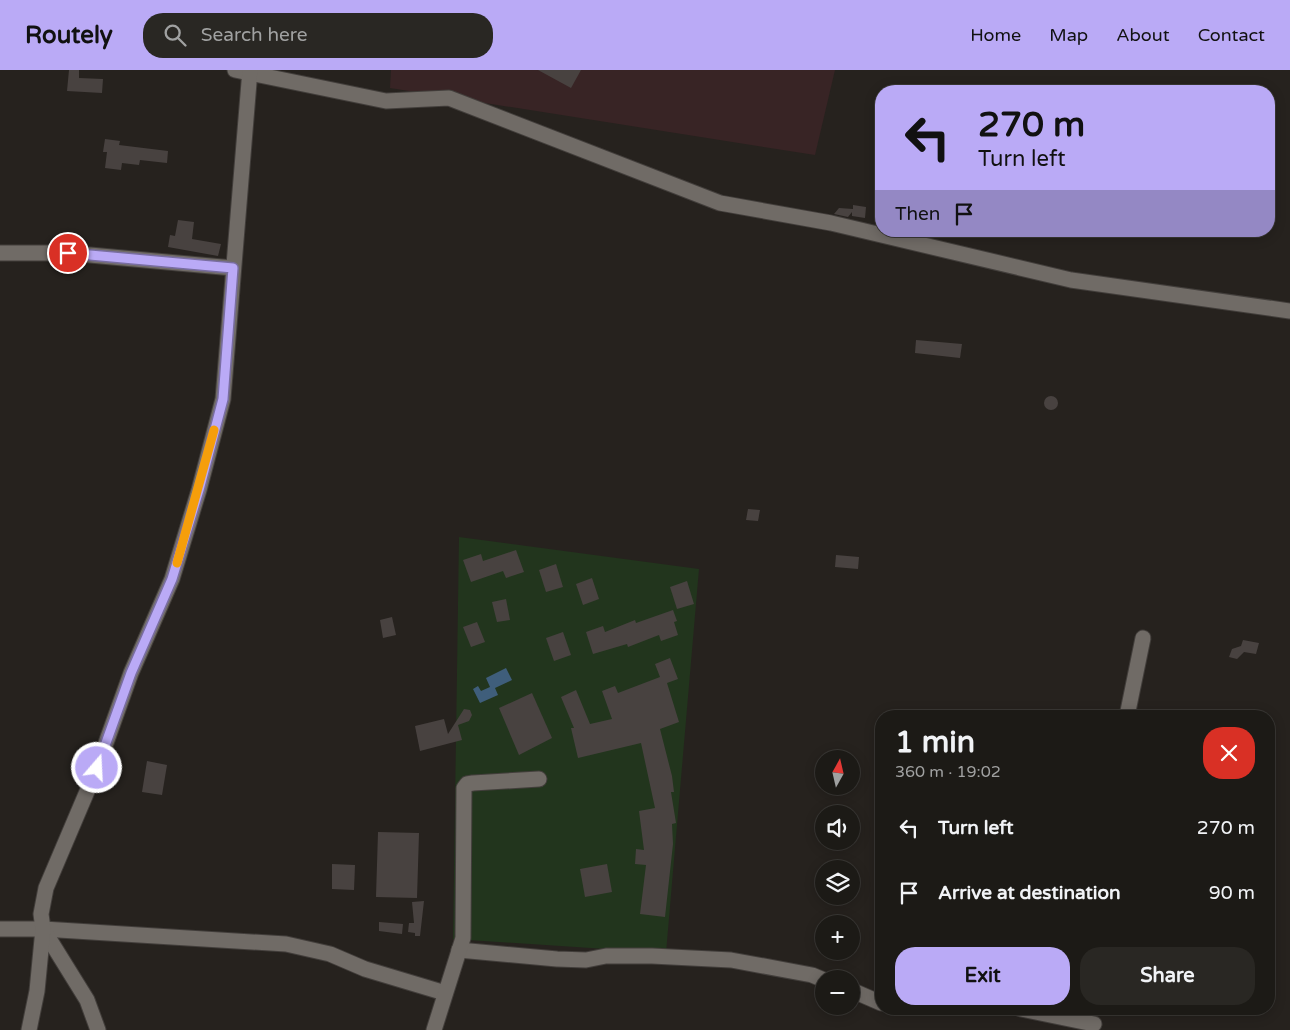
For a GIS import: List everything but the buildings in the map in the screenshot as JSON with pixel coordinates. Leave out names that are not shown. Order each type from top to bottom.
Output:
[{"type":"street","points":[[30,1030],[37,991],[43,929],[41,914],[46,888],[97,768],[131,673],[172,579],[199,490],[223,399],[245,71],[386,101],[450,98],[720,203],[831,223],[875,233]]},
{"type":"street","points":[[890,237],[1071,280],[1290,311]]},
{"type":"street","points":[[0,253],[68,253],[233,268]]},
{"type":"street","points":[[1128,710],[1143,638]]},
{"type":"street","points":[[434,1030],[463,938],[464,788],[467,784],[473,783],[539,779]]},
{"type":"street","points":[[0,929],[43,929],[286,944],[330,954],[374,972],[445,993]]},
{"type":"street","points":[[43,929],[87,1000],[98,1030]]},
{"type":"street","points":[[459,950],[586,960],[606,956],[730,960],[815,976]]},
{"type":"street","points":[[860,994],[875,1000]]},
{"type":"street","points":[[1058,1015],[1095,1021]]},
{"type":"shaded area","points":[[391,70],[835,70],[815,155],[390,88]]},
{"type":"green space","points":[[459,537],[699,569],[666,953],[453,939]]},
{"type":"water","points":[[506,668],[512,680],[495,688],[498,695],[480,703],[473,689],[478,686],[481,691],[490,687],[486,678]]},
{"type":"slow traffic","points":[[177,563],[199,490],[214,430]]},
{"type":"route","points":[[68,253],[233,268],[223,399],[199,490],[172,579],[131,673],[97,768]]}]
